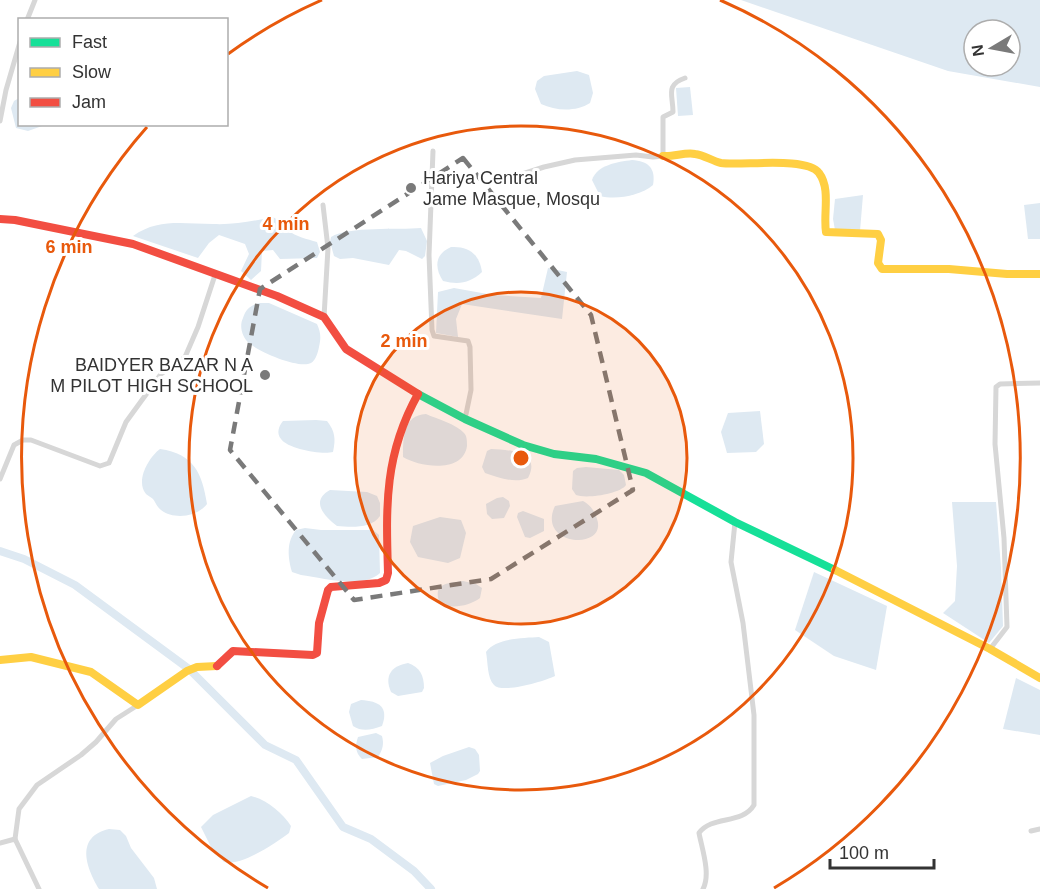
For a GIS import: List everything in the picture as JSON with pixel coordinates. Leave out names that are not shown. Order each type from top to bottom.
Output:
[{"type":"main road","points":[[663,156],[693,153],[721,163],[763,162],[813,167],[820,172],[824,182],[826,232],[878,234],[880,240],[878,263],[882,269],[949,269],[1007,274],[1040,274]]},
{"type":"main road","points":[[0,219],[133,244],[277,296],[324,317],[346,349],[418,394],[465,419],[523,445],[554,454],[596,459],[646,473],[735,522],[839,572],[1040,678]]},
{"type":"main road","points":[[0,660],[31,657],[91,672],[138,705],[194,668],[212,669],[222,664],[229,652],[313,655],[317,653],[319,623],[327,590],[338,586],[380,583],[387,580],[387,496],[392,456],[403,422],[418,394]]},
{"type":"street","points":[[28,18],[35,0]]},
{"type":"street","points":[[0,121],[18,49]]},
{"type":"street","points":[[516,176],[544,166],[575,160],[636,155],[663,156],[663,117],[673,112],[672,86],[674,82],[685,78]]},
{"type":"street","points":[[434,151],[429,255],[432,330],[434,336],[468,341],[471,390],[465,419]]},
{"type":"street","points":[[323,205],[328,248],[324,317]]},
{"type":"street","points":[[0,479],[14,445],[23,441],[41,443],[99,466],[106,466],[126,422],[136,407],[161,374],[185,357],[198,327],[215,275]]},
{"type":"street","points":[[990,650],[1007,627],[1004,538],[995,444],[996,387],[1000,384],[1040,383]]},
{"type":"street","points":[[703,889],[706,873],[699,833],[706,826],[746,815],[754,805],[754,715],[743,623],[731,562],[735,522]]},
{"type":"street","points":[[39,889],[15,840],[19,808],[37,785],[81,755],[116,719],[138,705]]},
{"type":"street","points":[[1032,831],[1040,829]]},
{"type":"street","points":[[0,843],[15,840]]},
{"type":"highlighted area","points":[[463,158],[591,315],[633,490],[491,579],[354,600],[230,450],[260,289]]},
{"type":"shaded area","points":[[741,0],[1040,0],[1040,87],[988,78],[1022,78],[1022,18],[962,18],[962,73],[948,71]]},
{"type":"shaded area","points":[[577,71],[589,75],[593,93],[590,103],[566,110],[541,104],[535,89],[537,81],[544,76]]},
{"type":"shaded area","points":[[690,87],[693,115],[678,116],[676,88]]},
{"type":"shaded area","points":[[18,99],[18,126],[42,126],[28,131],[16,128],[11,108]]},
{"type":"shaded area","points":[[632,160],[650,167],[654,179],[653,185],[628,196],[613,198],[600,196],[592,180],[598,171],[608,165]]},
{"type":"shaded area","points":[[863,195],[860,231],[835,230],[833,219],[835,199]]},
{"type":"shaded area","points":[[1040,203],[1040,239],[1028,239],[1024,205]]},
{"type":"shaded area","points":[[273,217],[294,234],[317,242],[320,252],[317,258],[280,259],[273,250],[262,251],[261,271],[251,280],[241,271],[249,254],[245,244],[219,235],[209,243],[198,258],[133,236],[142,230],[162,224],[228,224]]},
{"type":"shaded area","points":[[421,228],[427,241],[425,256],[422,259],[399,250],[389,265],[353,258],[340,259],[334,256],[330,242],[331,237],[349,231]]},
{"type":"shaded area","points":[[451,247],[463,248],[472,252],[481,265],[482,272],[464,282],[443,281],[438,271],[438,261],[442,253]]},
{"type":"shaded area","points":[[548,268],[567,272],[562,319],[462,304],[456,319],[458,337],[436,333],[438,292],[454,288],[493,295],[541,298]]},
{"type":"shaded area","points":[[259,303],[269,303],[317,324],[320,341],[313,362],[298,364],[279,359],[261,351],[247,341],[241,324],[249,308]]},
{"type":"shaded area","points":[[760,411],[764,444],[756,452],[727,453],[721,432],[728,413]]},
{"type":"shaded area","points":[[426,414],[451,424],[465,434],[467,446],[464,455],[458,461],[439,466],[410,461],[403,457],[404,436],[409,423],[418,415]]},
{"type":"shaded area","points":[[283,421],[327,421],[332,428],[335,439],[333,452],[314,452],[298,448],[285,443],[279,437],[280,425]]},
{"type":"shaded area","points":[[160,449],[181,455],[199,474],[207,504],[197,512],[185,516],[166,513],[143,489],[145,470]]},
{"type":"shaded area","points":[[491,449],[514,451],[527,457],[531,462],[528,478],[512,480],[485,473],[482,467],[487,451]]},
{"type":"shaded area","points":[[586,467],[619,470],[624,475],[626,485],[617,491],[602,495],[576,495],[572,489],[573,471]]},
{"type":"shaded area","points":[[330,490],[367,492],[377,496],[380,503],[380,516],[366,525],[337,526],[324,513],[320,504],[324,494]]},
{"type":"shaded area","points":[[503,497],[509,501],[510,506],[504,518],[492,519],[487,514],[486,504]]},
{"type":"shaded area","points":[[583,501],[595,513],[598,529],[592,536],[584,539],[573,540],[563,536],[555,529],[552,519],[555,506]]},
{"type":"shaded area","points":[[952,502],[996,502],[1003,626],[989,643],[943,613],[955,601],[957,566]]},
{"type":"shaded area","points":[[523,511],[544,519],[544,531],[530,538],[525,537],[517,517],[518,513]]},
{"type":"shaded area","points":[[440,517],[461,520],[466,533],[460,558],[448,563],[418,557],[410,542],[413,526]]},
{"type":"shaded area","points":[[305,528],[373,530],[379,535],[380,573],[373,578],[353,581],[331,580],[292,572],[289,545],[296,530]]},
{"type":"shaded area","points":[[814,572],[887,606],[876,670],[834,656],[795,630]]},
{"type":"shaded area","points":[[463,581],[482,588],[480,598],[461,606],[440,604],[438,592],[442,585]]},
{"type":"shaded area","points":[[539,637],[549,642],[555,676],[514,687],[494,685],[489,674],[486,652],[490,647],[503,641]]},
{"type":"shaded area","points":[[408,663],[420,672],[424,688],[422,692],[398,696],[391,692],[389,677],[393,669]]},
{"type":"shaded area","points":[[1016,678],[1040,690],[1040,735],[1003,729]]},
{"type":"shaded area","points":[[361,700],[381,706],[384,714],[382,726],[367,730],[353,726],[349,712],[351,704]]},
{"type":"shaded area","points":[[376,733],[383,739],[380,754],[378,757],[362,759],[356,749],[358,737]]},
{"type":"shaded area","points":[[469,747],[475,749],[479,755],[480,771],[478,774],[466,780],[438,786],[434,784],[430,763]]},
{"type":"shaded area","points":[[251,796],[279,812],[291,826],[289,833],[248,858],[231,863],[224,862],[212,849],[201,827],[213,815]]},
{"type":"shaded area","points":[[109,829],[120,830],[126,836],[131,848],[154,878],[157,889],[99,889],[87,862],[87,846],[98,833]]},
{"type":"waterway","points":[[0,551],[24,559],[75,585],[189,669],[265,745],[296,760],[343,827],[371,839],[414,871],[431,889]]},
{"type":"traffic: fast","points":[[418,394],[465,419],[523,445],[554,454],[596,459],[646,473],[735,522],[835,570]]},
{"type":"traffic: slow","points":[[663,156],[691,154],[721,163],[788,163],[812,168],[819,173],[825,186],[826,232],[878,234],[881,240],[878,263],[882,269],[949,269],[1007,274],[1040,274]]},
{"type":"traffic: slow","points":[[835,570],[990,649],[1040,678]]},
{"type":"traffic: slow","points":[[0,660],[31,657],[91,672],[138,705],[187,671],[197,667],[217,666]]},
{"type":"traffic: jam","points":[[0,219],[133,244],[277,296],[324,317],[346,349],[418,394]]},
{"type":"traffic: jam","points":[[217,666],[233,651],[313,655],[317,653],[319,623],[328,590],[331,587],[379,583],[386,580],[388,573],[388,503],[393,460],[407,416],[418,394]]},
{"type":"place","name":"Hariya Central Jame Masque, Mosqu","points":[[411,188]]},
{"type":"place","name":"BAIDYER BAZAR N A M PILOT HIGH SCHOOL","points":[[265,375]]}]
